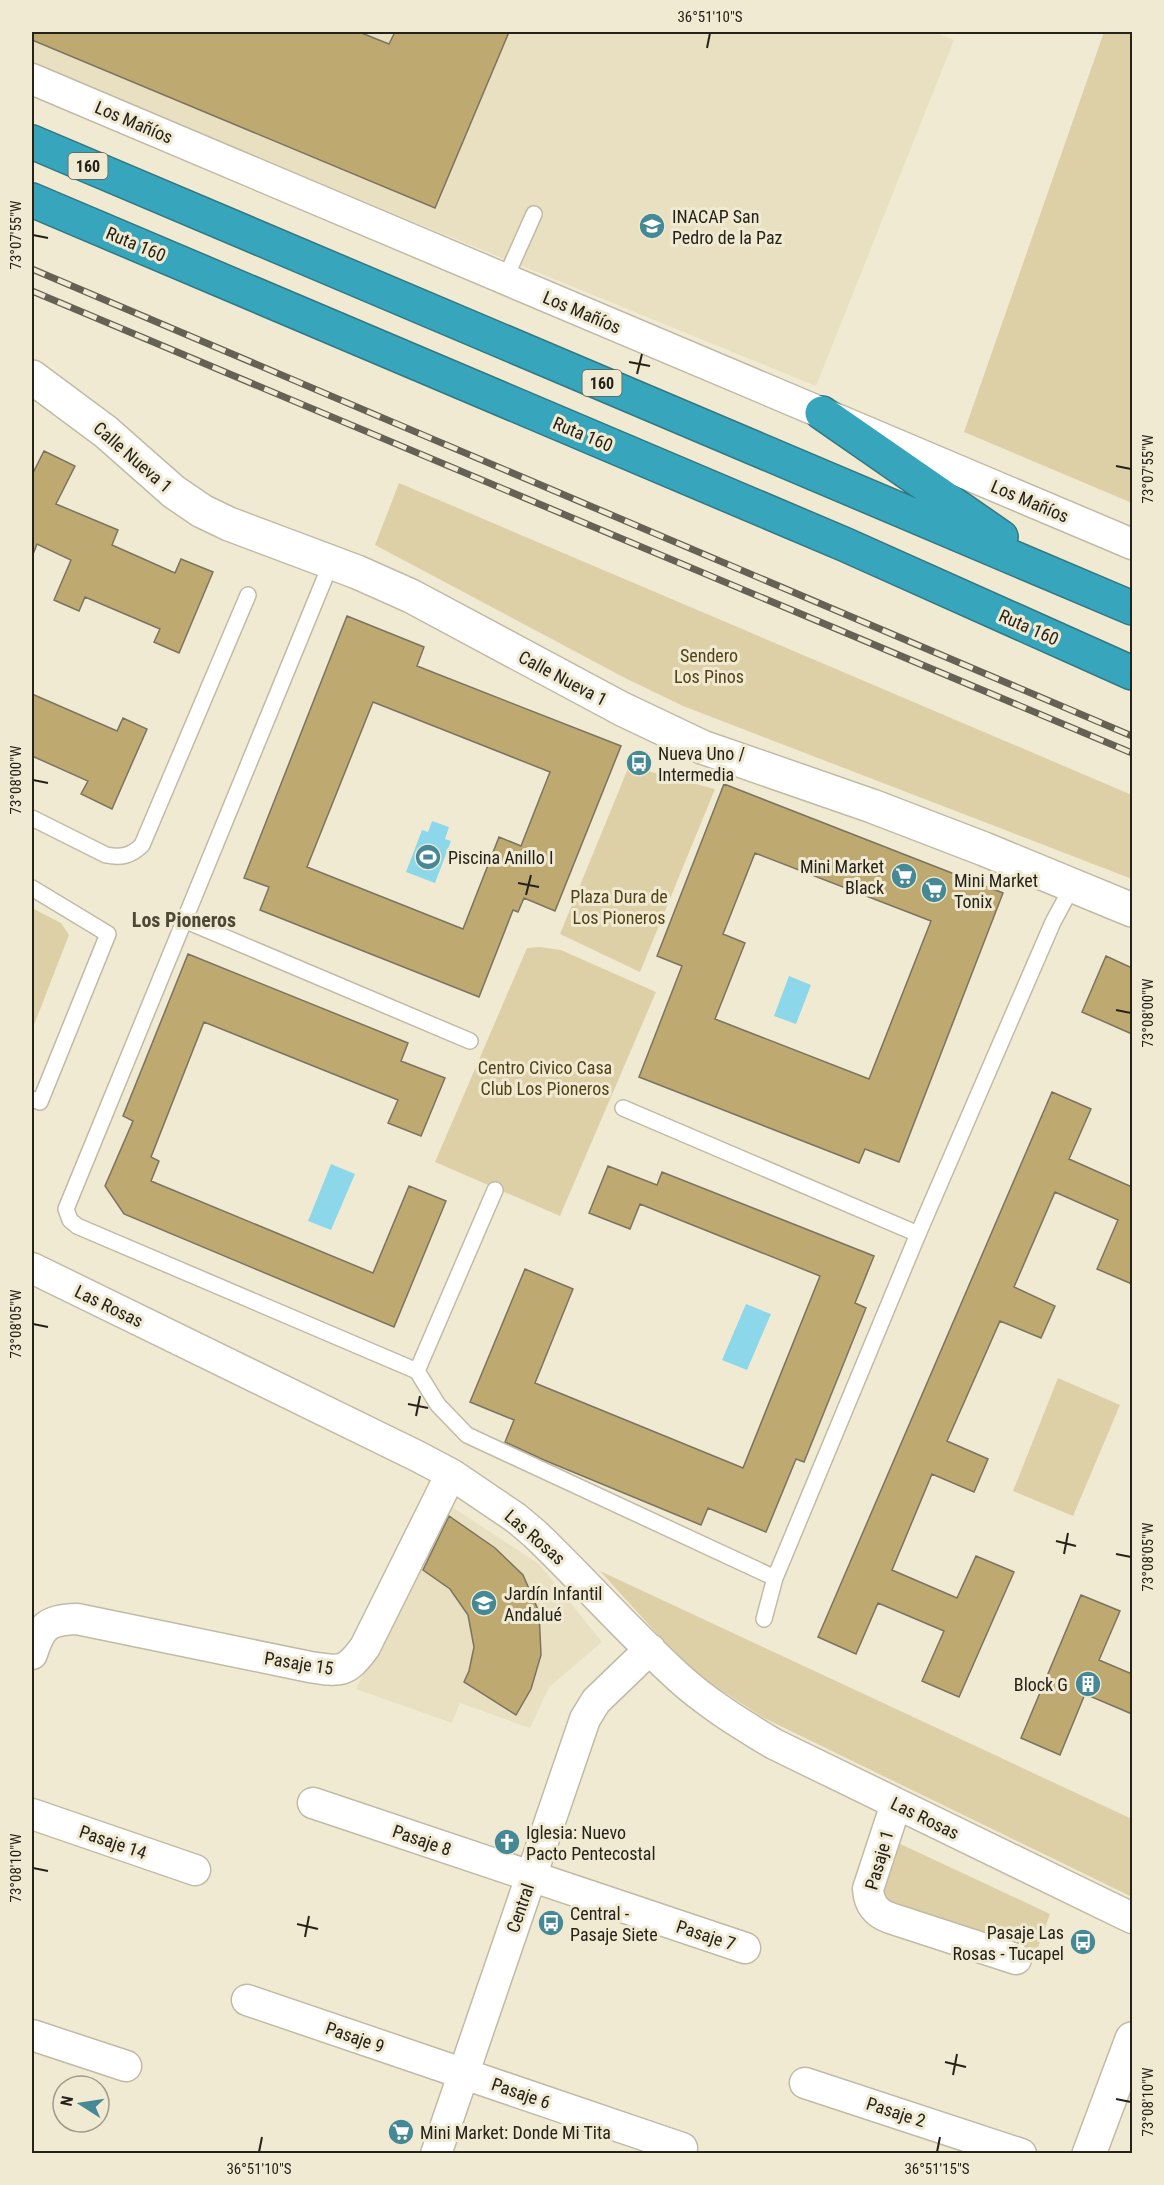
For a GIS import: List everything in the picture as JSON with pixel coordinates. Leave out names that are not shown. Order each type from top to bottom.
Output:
[{"type":"highway","name":"160","points":[[32,142],[1132,608]]},
{"type":"highway","name":"Ruta 160","points":[[32,200],[846,545],[1132,673]]},
{"type":"highway","points":[[822,413],[1059,577]]},
{"type":"main road","name":"Calle Nueva 1","points":[[32,377],[106,432],[174,492],[202,511],[229,524],[411,596],[622,709],[693,743],[872,807],[1132,910]]},
{"type":"main road","points":[[1089,2154],[1132,2039]]},
{"type":"street","name":"Los Mañíos","points":[[32,79],[1132,544]]},
{"type":"street","name":"Las Rosas","points":[[32,1268],[451,1474],[516,1518],[535,1534],[650,1649],[696,1691],[746,1727],[774,1744],[1132,1918]]},
{"type":"street","name":"Pasaje 15","points":[[35,1643],[44,1626],[54,1622],[77,1619],[331,1671],[344,1669],[354,1663],[365,1647],[451,1474]]},
{"type":"street","name":"Central","points":[[436,2154],[585,1719],[596,1701],[650,1649]]},
{"type":"street","name":"Pasaje 8","points":[[313,1803],[531,1876]]},
{"type":"street","name":"Pasaje 1","points":[[896,1804],[868,1889],[868,1897],[876,1911],[890,1918],[1016,1959]]},
{"type":"street","name":"Pasaje 14","points":[[32,1814],[195,1870]]},
{"type":"street","name":"Pasaje 7","points":[[531,1876],[745,1948]]},
{"type":"street","name":"Pasaje 9","points":[[247,2000],[463,2073]]},
{"type":"street","points":[[32,2035],[126,2066]]},
{"type":"street","name":"Pasaje 6","points":[[463,2073],[682,2148]]},
{"type":"street","name":"Pasaje 2","points":[[805,2083],[1022,2154]]},
{"type":"lane","points":[[505,279],[534,214]]},
{"type":"lane","points":[[331,563],[66,1209],[67,1215],[77,1226],[417,1371],[438,1405],[467,1435],[775,1578]]},
{"type":"lane","points":[[32,818],[106,855],[126,856],[135,852],[142,844],[248,595]]},
{"type":"lane","points":[[764,1619],[775,1578],[918,1234],[1053,922],[1073,885]]},
{"type":"lane","points":[[32,888],[108,934],[40,1102],[32,1099]]},
{"type":"lane","points":[[184,921],[470,1041]]},
{"type":"lane","points":[[623,1108],[918,1234]]},
{"type":"lane","points":[[417,1371],[495,1190]]},
{"type":"shaded area","name":"INACAP San Pedro de la Paz","points":[[32,32],[935,32],[954,40],[816,386],[32,66]]},
{"type":"shaded area","name":"Jardín Infantil Andalué","points":[[446,1503],[539,1564],[602,1642],[549,1687],[530,1728],[460,1703],[452,1723],[356,1689]]},
{"type":"green space","points":[[1104,32],[1132,32],[1132,503],[964,432]]},
{"type":"green space","name":"Sendero Los Pinos","points":[[399,483],[1132,795],[1132,879],[683,706],[625,678],[375,545]]},
{"type":"green space","name":"Plaza Dura de Los Pioneros","points":[[629,766],[715,789],[640,972],[560,934]]},
{"type":"green space","points":[[32,908],[61,923],[69,935],[32,1030]]},
{"type":"green space","name":"Centro Civico Casa Club Los Pioneros","points":[[527,948],[561,950],[656,992],[560,1216],[435,1162]]},
{"type":"green space","points":[[1058,1378],[1120,1405],[1073,1516],[1013,1491]]},
{"type":"green space","points":[[600,1571],[1132,1819],[1132,1897],[764,1718],[690,1670]]},
{"type":"green space","points":[[894,1841],[1050,1914],[1035,1956],[883,1908],[875,1885]]},
{"type":"water","name":"Piscina Anillo I","points":[[432,821],[449,827],[445,839],[451,841],[435,883],[406,872],[422,830],[428,832]]},
{"type":"water","points":[[789,976],[811,985],[796,1024],[774,1016]]},
{"type":"water","points":[[331,1164],[355,1174],[331,1230],[308,1221]]},
{"type":"water","points":[[746,1304],[771,1314],[747,1370],[722,1360]]},
{"type":"building","points":[[32,32],[359,32],[389,44],[395,32],[509,32],[435,208],[32,40]]},
{"type":"building","points":[[44,451],[75,466],[56,504],[118,530],[112,545],[175,573],[181,559],[213,572],[179,653],[154,642],[160,629],[85,597],[79,611],[54,600],[71,560],[37,544],[32,557],[32,475]]},
{"type":"building","points":[[347,616],[424,647],[417,666],[621,746],[555,911],[524,898],[518,912],[513,910],[479,997],[260,910],[269,887],[244,878]],"holes":[[[373,702],[550,772],[521,846],[499,837],[463,929],[307,867]]]},
{"type":"building","points":[[32,694],[117,731],[123,718],[147,729],[112,809],[81,794],[88,781],[32,756]]},
{"type":"building","points":[[724,784],[1003,893],[899,1162],[865,1149],[859,1163],[639,1077],[682,966],[657,956]],"holes":[[[755,853],[931,921],[869,1079],[715,1019],[745,943],[723,934]]]},
{"type":"building","points":[[188,954],[408,1043],[401,1061],[445,1078],[421,1136],[388,1123],[398,1100],[204,1022],[151,1157],[159,1161],[151,1181],[373,1273],[409,1186],[446,1201],[394,1327],[124,1214],[105,1186],[133,1121],[123,1116]]},
{"type":"building","points":[[1106,956],[1132,968],[1132,1034],[1082,1012]]},
{"type":"building","points":[[1052,1092],[1091,1109],[1069,1159],[1132,1187],[1132,1284],[1097,1269],[1118,1220],[1055,1192],[1014,1287],[1055,1306],[1041,1338],[1000,1321],[947,1441],[988,1459],[974,1492],[932,1474],[892,1570],[957,1598],[976,1556],[1014,1572],[959,1697],[922,1681],[944,1631],[878,1603],[856,1654],[818,1637]]},
{"type":"building","points":[[608,1166],[657,1185],[662,1172],[874,1256],[855,1303],[866,1308],[804,1462],[796,1459],[766,1532],[708,1508],[701,1525],[544,1460],[505,1442],[514,1420],[470,1402],[525,1269],[573,1289],[535,1383],[743,1468],[820,1276],[640,1204],[630,1229],[589,1213]]},
{"type":"building","points":[[449,1516],[495,1548],[523,1575],[539,1612],[541,1655],[531,1689],[516,1715],[464,1682],[474,1647],[468,1615],[450,1589],[423,1570]]},
{"type":"building","name":"Block G","points":[[1081,1595],[1120,1611],[1099,1660],[1132,1674],[1132,1714],[1085,1694],[1060,1755],[1021,1738]]},
{"type":"railway","points":[[32,269],[1132,736]]},
{"type":"railway","points":[[32,291],[1132,753]]},
{"type":"place","name":"INACAP San Pedro de la Paz","points":[[652,226]]},
{"type":"place","name":"Nueva Uno / Intermedia","points":[[639,763]]},
{"type":"place","name":"Piscina Anillo I","points":[[428,857]]},
{"type":"place","name":"Mini Market Black","points":[[904,876]]},
{"type":"place","name":"Mini Market Tonix","points":[[934,890]]},
{"type":"place","name":"Jardín Infantil Andalué","points":[[484,1603]]},
{"type":"place","name":"Block G","points":[[1088,1684]]},
{"type":"place","name":"Iglesia: Nuevo Pacto Pentecostal","points":[[507,1842]]},
{"type":"place","name":"Central - Pasaje Siete","points":[[551,1923]]},
{"type":"place","name":"Pasaje Las Rosas - Tucapel","points":[[1083,1942]]},
{"type":"place","name":"Mini Market: Donde Mi Tita","points":[[401,2132]]},
{"type":"district","name":"Los Pioneros","points":[[184,920]]}]
